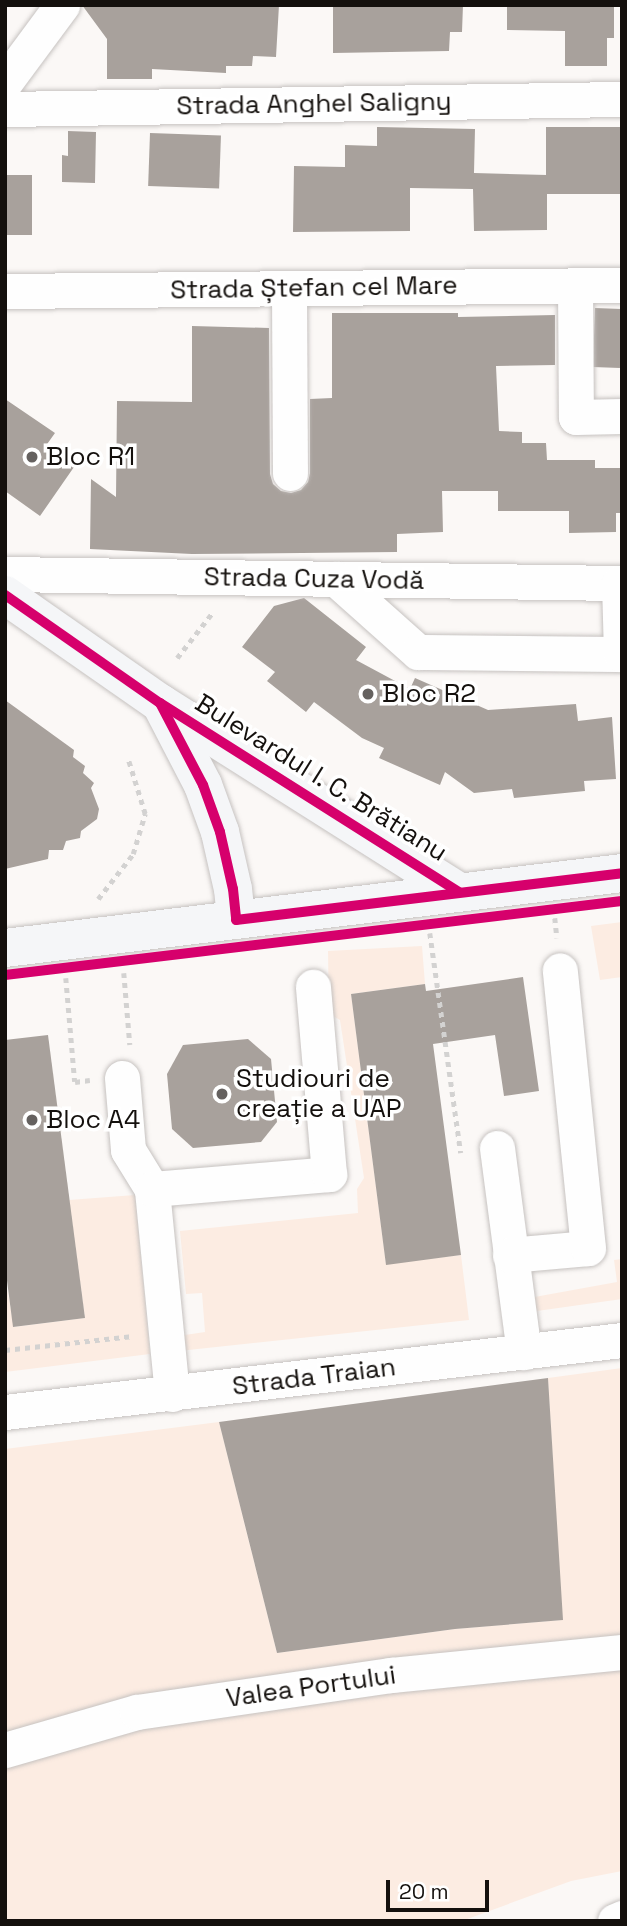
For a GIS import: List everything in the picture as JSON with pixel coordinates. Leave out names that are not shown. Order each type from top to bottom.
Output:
[{"type":"main road","name":"Bulevardul I. C. Brătianu","points":[[5,595],[160,703],[415,867],[452,907]]},
{"type":"main road","name":"Bulevardul I. C. Brătianu","points":[[160,703],[203,785],[220,832],[233,889],[236,920]]},
{"type":"main road","points":[[5,948],[236,920],[452,907],[622,873]]},
{"type":"street","points":[[5,82],[62,5]]},
{"type":"street","name":"Strada Anghel Saligny","points":[[5,109],[622,99]]},
{"type":"street","points":[[575,285],[576,417],[622,416]]},
{"type":"street","name":"Strada Ștefan cel Mare","points":[[5,291],[622,285]]},
{"type":"street","points":[[289,288],[290,473]]},
{"type":"street","name":"Strada Cuza Vodă","points":[[5,575],[620,583]]},
{"type":"street","points":[[336,579],[418,652],[621,654],[620,583]]},
{"type":"street","points":[[510,1255],[587,1248],[560,970]]},
{"type":"street","points":[[152,1189],[329,1174],[313,988]]},
{"type":"street","points":[[122,1078],[128,1150],[152,1189],[172,1394]]},
{"type":"street","points":[[497,1148],[524,1352]]},
{"type":"street","name":"Strada Traian","points":[[5,1412],[622,1340]]},
{"type":"street","name":"Valea Portului","points":[[5,1750],[137,1712],[391,1675],[622,1652]]},
{"type":"street","points":[[615,1921],[622,1919]]},
{"type":"path","points":[[177,658],[240,578]]},
{"type":"path","points":[[93,905],[133,854],[145,814],[128,759]]},
{"type":"path","points":[[417,925],[452,907]]},
{"type":"path","points":[[540,911],[567,907]]},
{"type":"path","points":[[430,933],[460,1153],[497,1148]]},
{"type":"path","points":[[116,961],[130,960]]},
{"type":"path","points":[[74,966],[63,973],[75,1082],[133,1076],[124,972]]},
{"type":"path","points":[[5,1350],[165,1333]]},
{"type":"shaded area","points":[[622,922],[622,977],[600,980],[591,926]]},
{"type":"shaded area","points":[[422,946],[425,984],[351,994],[386,1264],[461,1255],[469,1320],[179,1351],[178,1336],[205,1332],[202,1293],[186,1294],[180,1231],[358,1213],[357,1189],[364,1178],[340,1020],[329,1014],[328,951]]},
{"type":"shaded area","points":[[135,1195],[150,1354],[5,1372],[5,1278],[14,1327],[85,1318],[69,1200]]},
{"type":"shaded area","points":[[622,1259],[622,1299],[530,1312],[529,1298],[617,1282],[614,1260]]},
{"type":"shaded area","points":[[622,1368],[622,1871],[571,1881],[462,1921],[5,1921],[5,1449],[219,1422],[277,1653],[455,1629],[562,1620],[548,1378]]},
{"type":"building","points":[[82,5],[279,5],[276,57],[253,56],[252,66],[226,66],[226,73],[152,69],[152,79],[107,79],[107,39]]},
{"type":"building","points":[[333,5],[463,5],[462,32],[450,32],[449,51],[333,53]]},
{"type":"building","points":[[507,5],[614,5],[614,38],[607,38],[607,66],[565,66],[565,31],[507,30]]},
{"type":"building","points":[[377,127],[475,129],[474,173],[547,175],[547,230],[474,231],[473,189],[410,188],[410,231],[293,232],[294,166],[345,167],[345,145],[377,146]]},
{"type":"building","points":[[546,127],[622,127],[622,194],[546,194]]},
{"type":"building","points":[[68,131],[96,132],[95,183],[62,182],[62,155],[68,156]]},
{"type":"building","points":[[150,133],[221,135],[219,188],[148,186]]},
{"type":"building","points":[[5,175],[32,175],[32,235],[5,235]]},
{"type":"building","points":[[595,308],[622,309],[620,368],[593,367]]},
{"type":"building","points":[[332,313],[458,313],[458,317],[555,315],[555,365],[496,366],[499,431],[522,432],[522,443],[546,443],[547,460],[595,460],[595,468],[622,468],[622,513],[616,513],[616,532],[569,533],[569,511],[498,511],[498,491],[442,491],[443,532],[397,534],[397,552],[192,554],[90,549],[91,479],[116,497],[117,401],[192,402],[192,326],[269,328],[270,474],[273,484],[281,491],[291,493],[301,490],[308,482],[310,473],[310,399],[332,398]]},
{"type":"building","name":"Bloc R1","points":[[5,399],[55,433],[45,447],[74,467],[40,516],[5,491]]},
{"type":"building","name":"Bloc R2","points":[[304,598],[366,647],[356,660],[410,689],[415,678],[488,710],[576,704],[578,721],[612,717],[616,779],[584,781],[585,791],[514,798],[512,789],[474,793],[445,772],[440,785],[379,758],[384,748],[362,738],[314,702],[306,712],[267,681],[275,672],[242,647],[274,606]]},
{"type":"building","points":[[5,700],[74,750],[73,757],[85,766],[83,773],[94,783],[91,788],[99,809],[97,819],[81,831],[80,838],[66,841],[63,850],[49,850],[48,859],[5,869]]},
{"type":"building","points":[[523,977],[539,1091],[504,1096],[495,1035],[433,1044],[461,1255],[386,1265],[351,994],[425,984],[426,991]]},
{"type":"building","name":"Bloc A4","points":[[48,1035],[85,1318],[13,1327],[5,1265],[5,1040]]},
{"type":"building","points":[[248,1039],[271,1059],[277,1122],[261,1142],[193,1148],[172,1129],[167,1074],[183,1045]]},
{"type":"building","points":[[548,1378],[563,1620],[455,1629],[277,1653],[219,1422]]},
{"type":"cycle path","points":[[5,595],[160,703],[459,892]]},
{"type":"cycle path","points":[[160,703],[203,785],[220,832],[233,889],[236,920],[622,873]]},
{"type":"cycle path","points":[[5,975],[622,901]]},
{"type":"place","name":"Bloc R1","points":[[32,457]]},
{"type":"place","name":"Bloc R2","points":[[368,694]]},
{"type":"place","name":"Studiouri de creație a UAP","points":[[222,1094]]},
{"type":"place","name":"Bloc A4","points":[[32,1120]]}]
